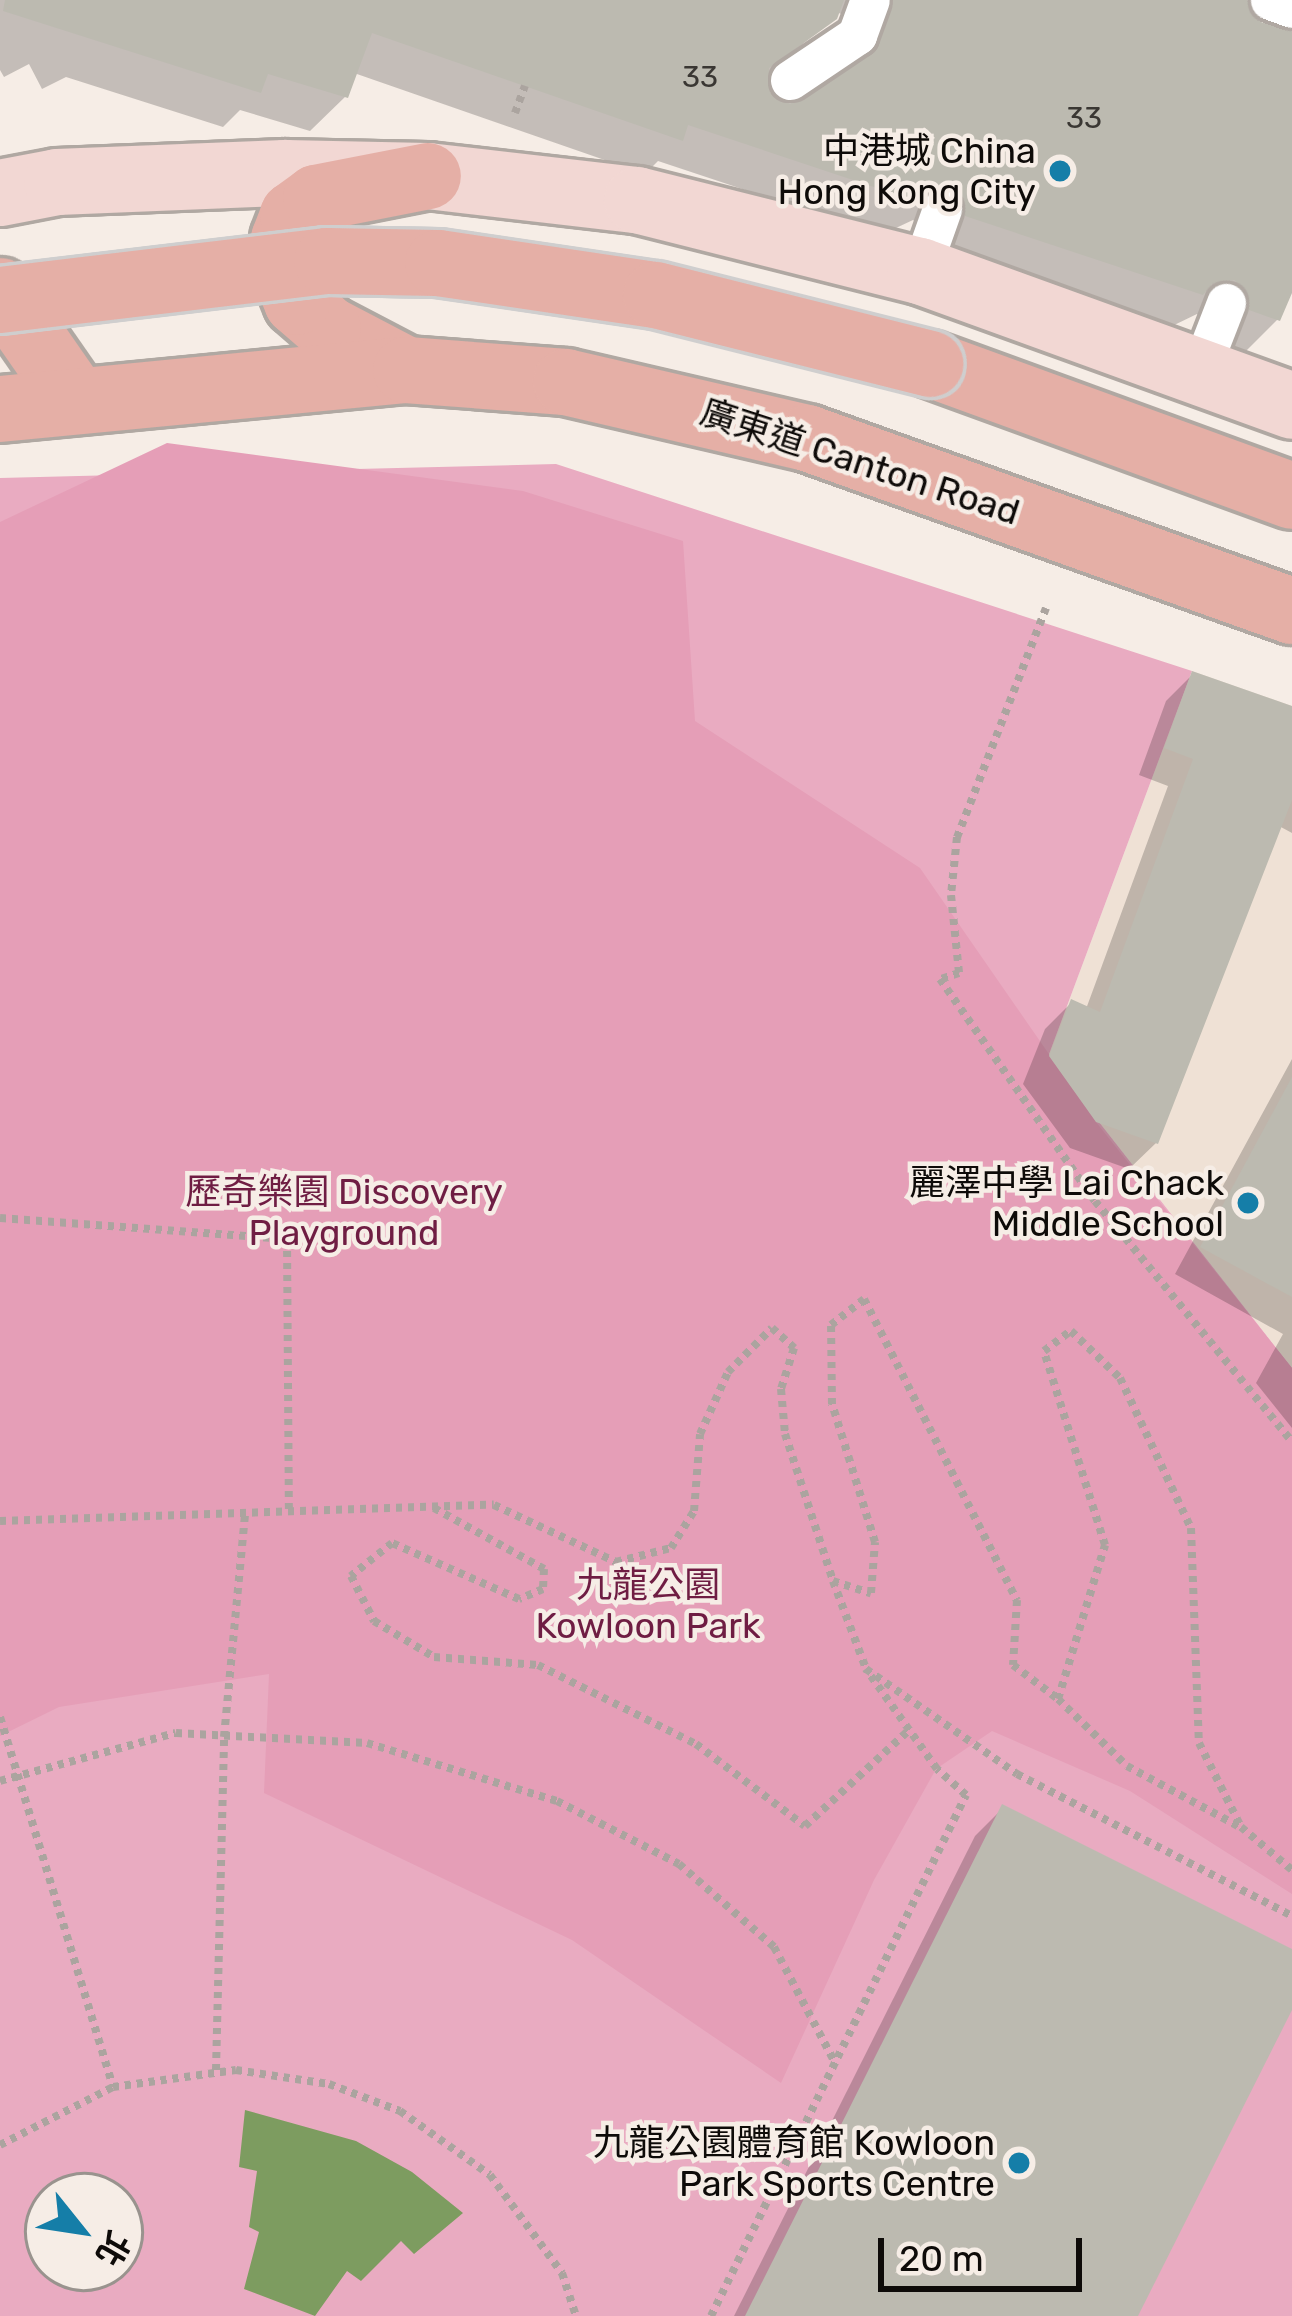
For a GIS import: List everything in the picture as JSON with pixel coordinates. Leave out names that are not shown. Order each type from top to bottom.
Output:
[{"type":"main road","points":[[0,194],[57,182],[428,176],[637,200],[920,272],[1292,406]]},
{"type":"main road","points":[[406,370],[297,302],[283,267],[284,239],[293,215],[316,198],[428,176]]},
{"type":"main road","points":[[0,296],[327,261],[437,263],[656,295],[930,364],[1292,496]]},
{"type":"main road","points":[[0,296],[73,396]]},
{"type":"main road","points":[[0,345],[73,396]]},
{"type":"main road","name":"廣東道 Canton Road","points":[[0,409],[73,396],[406,370],[566,382],[807,438],[1292,611]]},
{"type":"lane","points":[[790,80],[857,35],[870,0]]},
{"type":"lane","points":[[1270,0],[1292,8]]},
{"type":"lane","points":[[920,272],[943,209]]},
{"type":"lane","points":[[1200,370],[1226,303]]},
{"type":"path","points":[[515,113],[525,86]]},
{"type":"path","points":[[1046,608],[957,837],[951,896],[959,973],[940,979],[1095,1202],[1292,1442]]},
{"type":"path","points":[[0,1217],[287,1239],[289,1511]]},
{"type":"path","points":[[833,1581],[872,1593],[875,1542],[832,1404],[831,1325],[864,1299],[1017,1600],[1013,1666],[1058,1699],[1105,1545],[1044,1351],[1071,1330],[1120,1378],[1191,1528],[1199,1744],[1241,1828]]},
{"type":"path","points":[[0,1521],[494,1505],[616,1562],[671,1548],[694,1511],[700,1434],[728,1372],[772,1328],[794,1348],[781,1389],[785,1434],[866,1669],[909,1730],[966,1796],[711,2316]]},
{"type":"path","points":[[432,1507],[544,1569],[543,1589],[519,1599],[392,1543],[351,1576],[374,1621],[434,1657],[538,1665],[696,1744],[805,1826],[909,1730]]},
{"type":"path","points":[[216,2070],[224,1737],[245,1513]]},
{"type":"path","points":[[866,1669],[1017,1774],[1292,1916]]},
{"type":"path","points":[[1050,1692],[1127,1766],[1241,1828],[1292,1870]]},
{"type":"path","points":[[0,1717],[21,1771],[113,2087]]},
{"type":"path","points":[[0,1781],[21,1771],[176,1733],[367,1743],[557,1801],[679,1864],[774,1947],[833,2061]]},
{"type":"path","points":[[0,2145],[113,2087],[216,2070],[329,2084],[400,2111],[490,2175],[562,2273],[576,2316]]},
{"type":"shaded area","points":[[1192,671],[1292,706],[1292,1368],[1048,1057]]},
{"type":"shaded area","points":[[245,2110],[356,2141],[412,2172],[463,2213],[414,2254],[401,2241],[361,2281],[347,2271],[315,2316],[244,2289],[259,2232],[249,2227],[257,2171],[239,2167]]},
{"type":"green space","name":"九龍公園 Kowloon Park","points":[[167,443],[523,491],[683,541],[695,721],[920,868],[1096,1122],[1292,1368],[1292,1894],[1130,1791],[992,1731],[936,1769],[874,1880],[781,2083],[572,1940],[264,1793],[269,1674],[59,1707],[0,1736],[0,522]]},
{"type":"green space","name":"九龍公園 Kowloon Park","points":[[556,464],[1192,671],[1048,1057],[1292,1368],[1292,2316],[0,2316],[0,478]]},
{"type":"building","name":"中港城 China Hong Kong City","points":[[5,0],[844,0],[837,19],[769,68],[770,92],[790,104],[871,54],[893,0],[1247,0],[1261,22],[1292,31],[1292,293],[1280,321],[1249,310],[1245,289],[1234,280],[1212,284],[1203,295],[965,216],[961,194],[949,186],[927,190],[919,202],[688,125],[683,141],[372,33],[348,98],[268,74],[261,93],[3,11]]},
{"type":"building","points":[[1192,671],[1292,706],[1292,800],[1158,1144],[1096,1122],[1049,1056],[1071,999],[1100,1012],[1193,759],[1164,748]]},
{"type":"building","points":[[1292,1077],[1292,1297],[1200,1247]]},
{"type":"building","name":"九龍公園體育館 Kowloon Park Sports Centre","points":[[1002,1804],[1292,1949],[1292,2010],[1138,2316],[745,2316]]},
{"type":"place","name":"中港城 China Hong Kong City","points":[[1060,171]]},
{"type":"place","name":"麗澤中學 Lai Chack Middle School","points":[[1248,1203]]},
{"type":"place","name":"九龍公園體育館 Kowloon Park Sports Centre","points":[[1019,2163]]},
{"type":"park label","name":"歷奇樂園 Discovery Playground","points":[[344,1212]]}]
